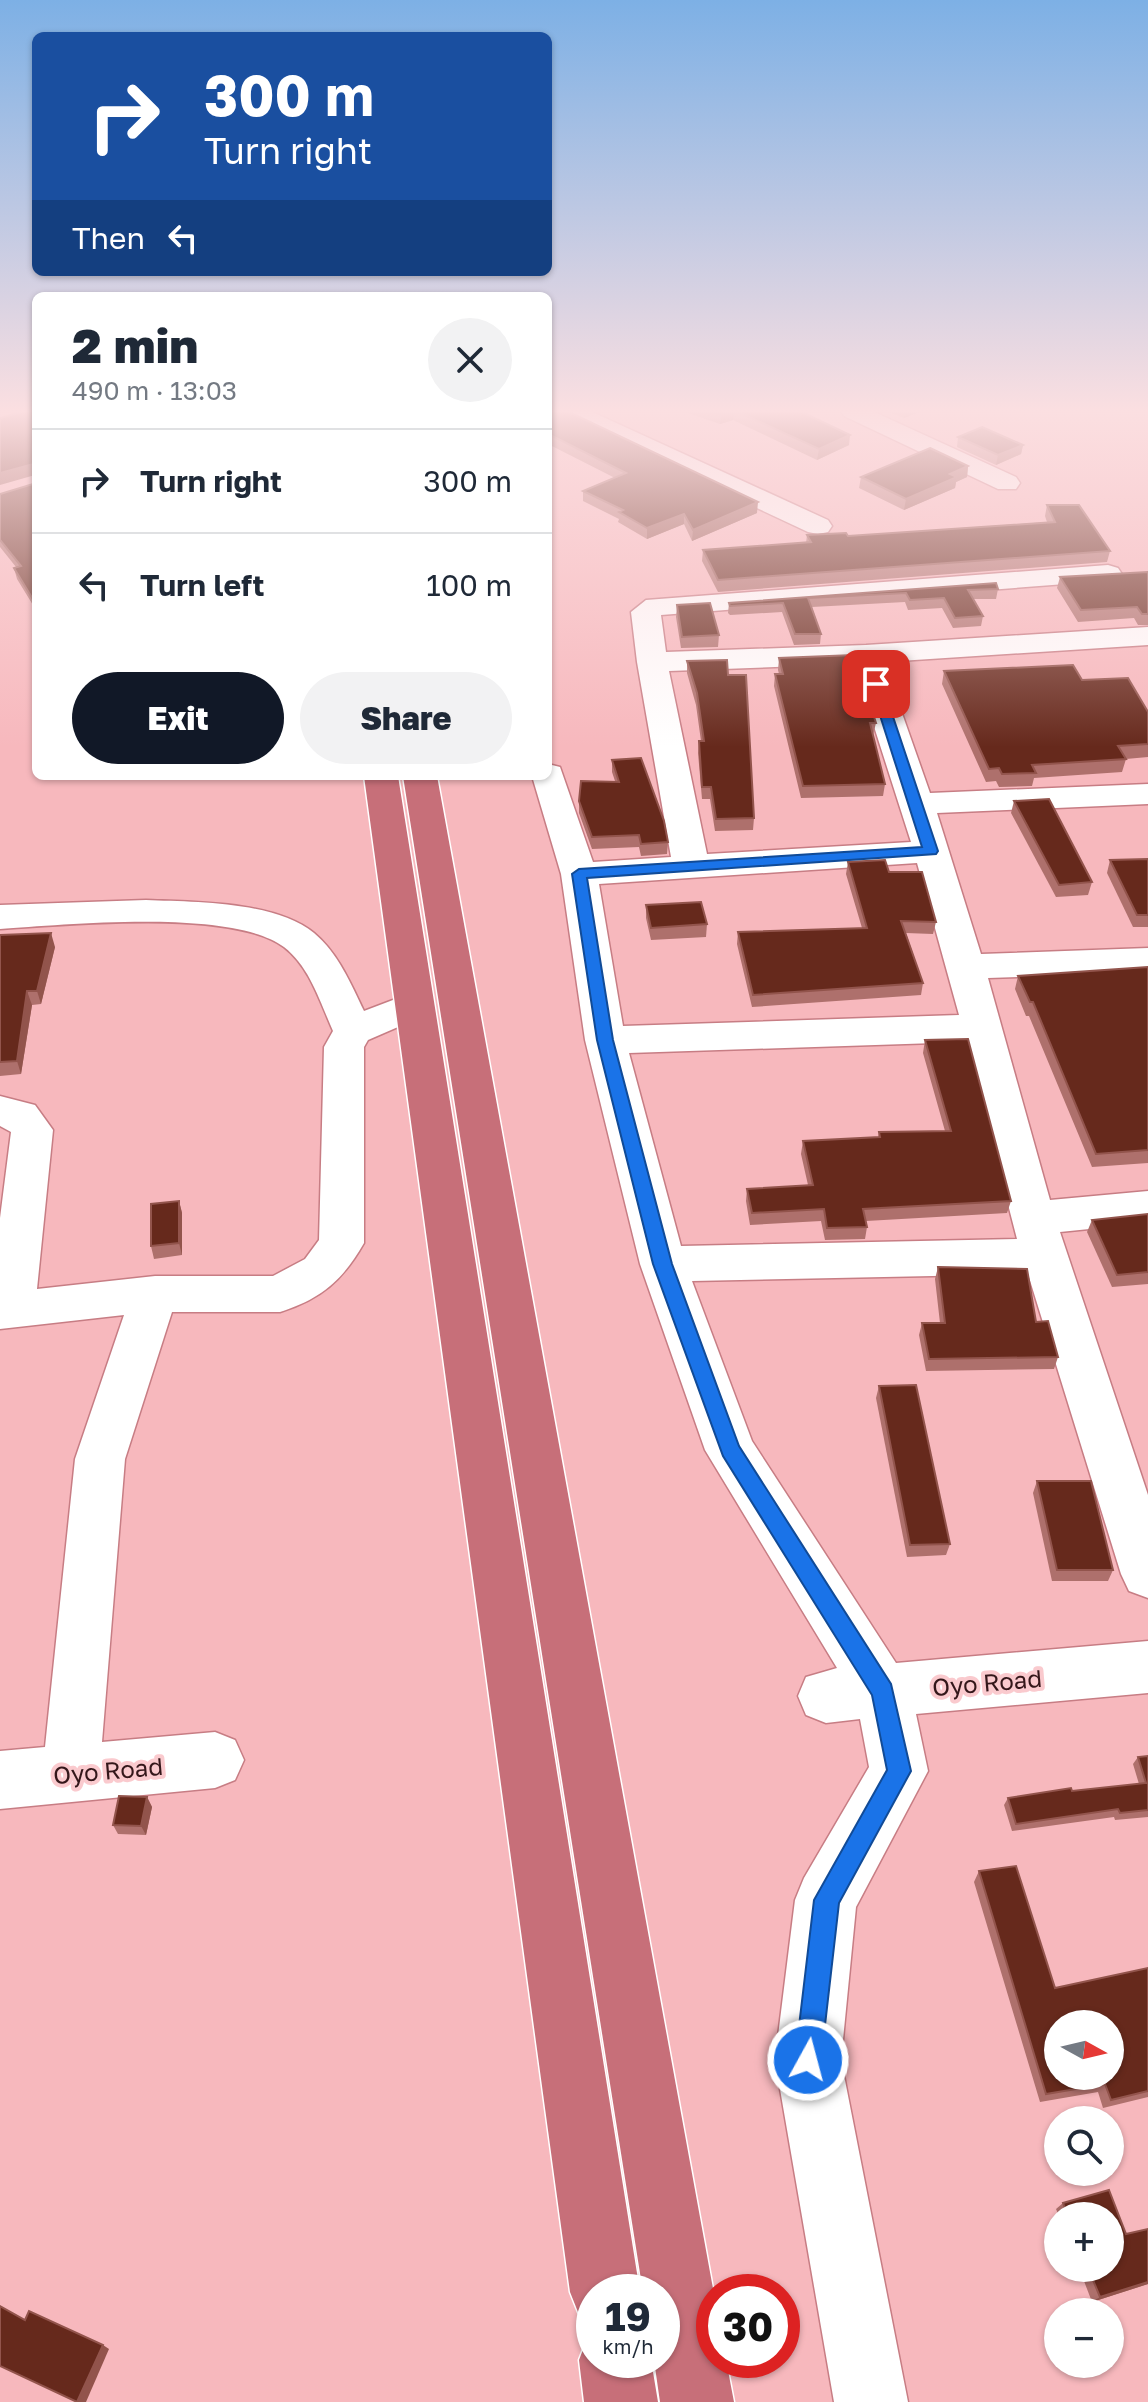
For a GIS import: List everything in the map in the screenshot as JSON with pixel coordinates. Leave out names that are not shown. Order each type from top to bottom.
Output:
[{"type":"highway","points":[[382,780],[602,2274]]},
{"type":"highway","points":[[421,780],[697,2402]]},
{"type":"highway","points":[[618,2378],[621,2402]]},
{"type":"street","points":[[812,523],[818,526]]},
{"type":"street","points":[[652,662],[882,628],[1010,613],[1108,574]]},
{"type":"street","points":[[691,866],[652,662],[646,612],[656,606],[882,628],[1010,613],[1148,636]]},
{"type":"street","points":[[882,628],[917,804],[966,967],[1039,1237],[1148,1574]]},
{"type":"street","points":[[550,780],[579,874],[605,1040],[663,1264],[730,1450],[883,1692],[899,1771],[826,1900],[808,2060],[871,2402]]},
{"type":"street","points":[[917,804],[1148,794]]},
{"type":"street","points":[[579,874],[931,851]]},
{"type":"street","points":[[0,917],[208,914],[287,932],[319,961],[353,1031]]},
{"type":"street","points":[[966,967],[1148,960]]},
{"type":"street","points":[[0,1111],[20,1115],[32,1130],[6,1310],[155,1294],[280,1294],[321,1271],[341,1243],[344,1047],[353,1031],[414,1005]]},
{"type":"street","points":[[605,1040],[982,1028]]},
{"type":"street","points":[[663,1264],[1039,1237],[1148,1207]]},
{"type":"street","points":[[71,1773],[100,1459],[155,1294]]},
{"type":"street","name":"Oyo Road","points":[[826,1696],[1148,1667]]},
{"type":"street","name":"Oyo Road","points":[[0,1780],[215,1760]]},
{"type":"building","points":[[0,523],[32,523],[32,598],[14,568],[21,566],[0,540]]},
{"type":"building","points":[[638,523],[660,523],[647,528]]},
{"type":"building","points":[[689,523],[709,523],[693,530]]},
{"type":"building","points":[[1039,523],[1091,523],[1110,551],[718,580],[703,550],[811,542],[807,535],[846,533],[848,536]]},
{"type":"building","points":[[1148,572],[1148,614],[1142,614],[1137,607],[1081,610],[1060,577]]},
{"type":"building","points":[[996,583],[998,589],[968,590],[983,616],[955,618],[944,598],[910,600],[906,593],[808,598],[821,634],[795,634],[783,603],[730,606],[729,603]]},
{"type":"building","points":[[710,603],[719,635],[682,637],[677,605]]},
{"type":"building","points":[[854,655],[876,723],[870,723],[885,784],[803,786],[775,674],[783,674],[779,658]]},
{"type":"building","points":[[727,660],[728,675],[746,675],[754,818],[716,819],[711,787],[702,787],[699,741],[704,741],[697,693],[687,661]]},
{"type":"building","points":[[1073,665],[1082,680],[1128,678],[1148,712],[1148,744],[1118,746],[1126,759],[1032,765],[1036,773],[1002,774],[999,768],[989,769],[944,671]]},
{"type":"building","points":[[641,758],[664,821],[668,842],[641,844],[639,835],[592,837],[579,801],[581,781],[619,782],[612,760]]},
{"type":"building","points":[[1049,799],[1092,882],[1059,885],[1014,801]]},
{"type":"building","points":[[1148,859],[1148,915],[1137,915],[1110,860]]},
{"type":"building","points":[[885,860],[889,872],[922,872],[936,922],[901,921],[923,983],[753,995],[738,932],[867,928],[848,862]]},
{"type":"building","points":[[701,902],[707,924],[651,928],[646,905]]},
{"type":"building","points":[[51,933],[37,991],[27,991],[17,1061],[0,1062],[0,935]]},
{"type":"building","points":[[1148,967],[1148,1150],[1096,1154],[1033,1002],[1030,1002],[1018,976]]},
{"type":"building","points":[[968,1039],[1011,1201],[863,1209],[867,1227],[827,1228],[824,1209],[752,1213],[747,1189],[813,1185],[803,1141],[880,1137],[879,1132],[951,1131],[925,1040]]},
{"type":"building","points":[[179,1201],[179,1243],[151,1246],[151,1204]]},
{"type":"building","points":[[1148,1214],[1148,1272],[1117,1275],[1092,1220]]},
{"type":"building","points":[[938,1267],[1027,1269],[1036,1322],[1048,1321],[1058,1357],[929,1359],[922,1323],[945,1323]]},
{"type":"building","points":[[916,1385],[950,1544],[910,1545],[879,1386]]},
{"type":"building","points":[[1037,1481],[1091,1481],[1113,1570],[1057,1570]]},
{"type":"building","points":[[1148,1756],[1148,1810],[1120,1813],[1118,1809],[1016,1824],[1008,1798],[1071,1788],[1072,1791],[1146,1783],[1138,1757]]},
{"type":"building","points":[[119,1796],[147,1797],[141,1826],[113,1825]]},
{"type":"building","points":[[1016,1866],[1055,1988],[1148,1968],[1148,2091],[1111,2100],[1107,2090],[1124,2090],[1124,2010],[1044,2010],[1044,2087],[979,1871]]},
{"type":"building","points":[[1045,2090],[1070,2090],[1046,2094]]},
{"type":"building","points":[[1109,2190],[1114,2202],[1067,2202]]},
{"type":"building","points":[[1124,2229],[1126,2234],[1148,2229],[1148,2282],[1100,2297],[1094,2282],[1124,2282]]},
{"type":"building","points":[[0,2306],[25,2320],[29,2311],[103,2345],[77,2402],[0,2366]]},
{"type":"route","points":[[808,2060],[826,1900],[899,1771],[883,1692],[730,1450],[663,1264],[605,1040],[579,874],[931,851],[876,684]]}]
